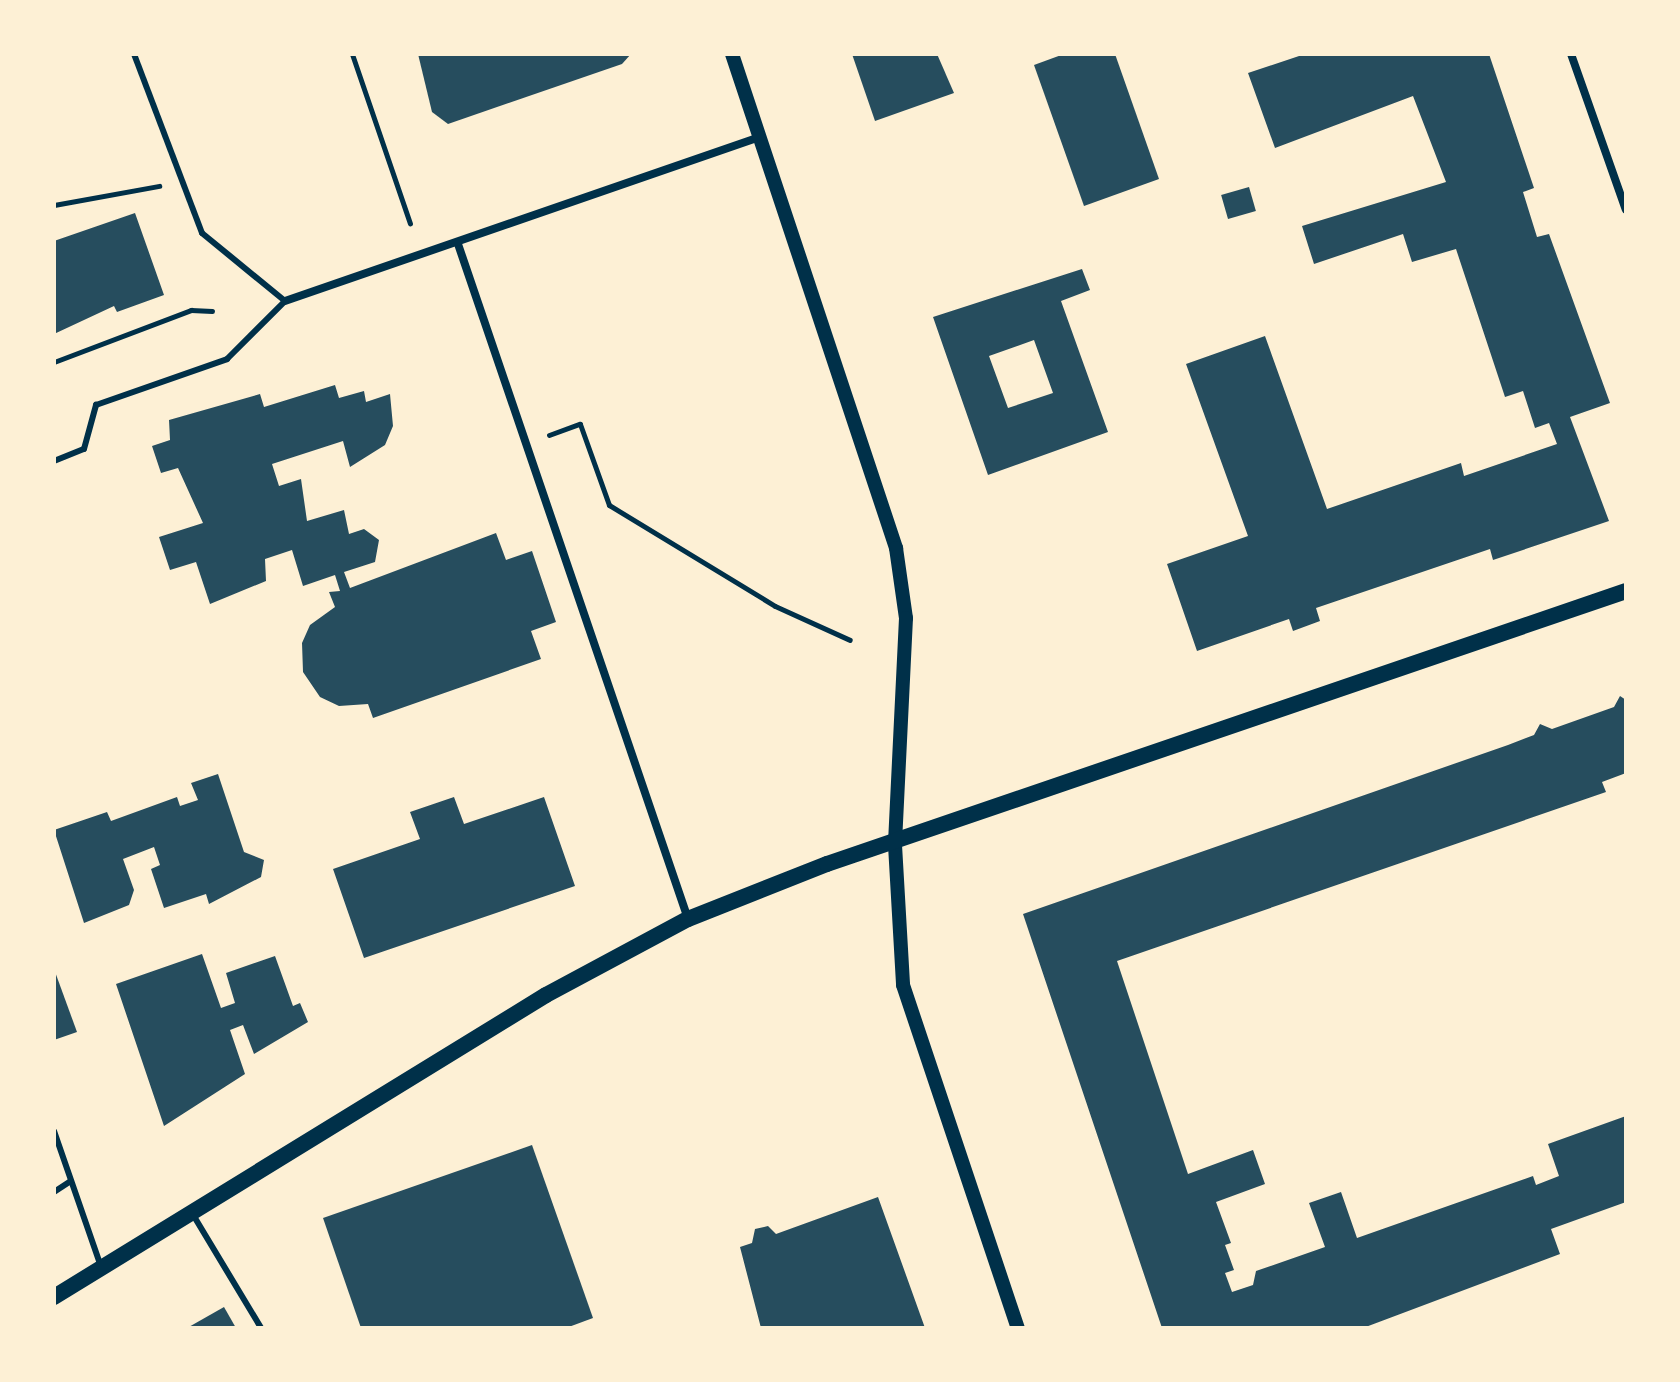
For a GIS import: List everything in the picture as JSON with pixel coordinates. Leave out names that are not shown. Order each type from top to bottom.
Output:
[{"type":"main road","points":[[54,1297],[546,995],[688,919],[1626,591]]},
{"type":"street","points":[[732,54],[896,548],[906,618],[895,845],[897,945],[916,1034],[1018,1328]]},
{"type":"street","points":[[1571,54],[1626,210]]},
{"type":"street","points":[[285,301],[458,244],[761,137]]},
{"type":"street","points":[[458,244],[688,919]]},
{"type":"lane","points":[[54,461],[84,449],[96,405],[227,359],[285,301],[202,233],[134,54]]},
{"type":"lane","points":[[54,1131],[102,1269]]},
{"type":"lane","points":[[54,1192],[71,1181]]},
{"type":"lane","points":[[192,1213],[261,1328]]},
{"type":"path","points":[[352,54],[410,223]]},
{"type":"path","points":[[54,205],[181,183]]},
{"type":"path","points":[[54,362],[191,310],[212,311]]},
{"type":"path","points":[[534,441],[580,424],[609,505],[775,606],[850,640]]},
{"type":"building","points":[[418,54],[631,54],[622,64],[448,124],[432,112]]},
{"type":"building","points":[[852,54],[937,54],[954,93],[875,121]]},
{"type":"building","points":[[1064,54],[1115,54],[1159,179],[1084,206],[1034,65]]},
{"type":"building","points":[[1305,54],[1489,54],[1534,188],[1523,192],[1537,237],[1549,234],[1610,403],[1570,417],[1609,521],[1493,560],[1490,549],[1316,608],[1320,621],[1293,631],[1289,619],[1197,651],[1167,564],[1248,536],[1186,364],[1265,336],[1327,509],[1461,463],[1464,476],[1557,444],[1549,423],[1535,428],[1523,391],[1505,397],[1456,249],[1412,262],[1403,234],[1314,264],[1302,226],[1446,182],[1413,96],[1275,148],[1248,73]]},
{"type":"building","points":[[1249,187],[1256,211],[1228,219],[1221,195]]},
{"type":"building","points":[[135,213],[164,295],[117,312],[114,306],[54,334],[54,241]]},
{"type":"building","points":[[1082,269],[1090,290],[1061,301],[1108,432],[988,475],[933,317]],"holes":[[[1034,340],[1053,393],[1008,408],[989,356]]]},
{"type":"building","points":[[335,385],[339,398],[364,391],[366,402],[390,394],[393,426],[385,445],[350,467],[343,441],[272,464],[279,486],[301,479],[307,521],[344,510],[349,534],[364,529],[379,540],[375,562],[344,572],[350,588],[496,533],[506,560],[532,551],[556,622],[531,631],[541,659],[373,718],[368,704],[339,706],[320,697],[303,672],[302,643],[310,625],[335,607],[329,592],[340,591],[335,575],[303,586],[292,550],[265,559],[266,581],[210,604],[196,562],[170,570],[159,537],[203,523],[178,468],[161,473],[152,446],[170,440],[169,420],[260,394],[264,407]]},
{"type":"building","points":[[1620,696],[1626,700],[1626,773],[1602,782],[1606,792],[1117,961],[1188,1174],[1253,1150],[1265,1184],[1216,1202],[1231,1243],[1225,1245],[1234,1270],[1225,1273],[1232,1292],[1253,1285],[1256,1271],[1325,1247],[1309,1203],[1341,1192],[1357,1238],[1533,1176],[1536,1185],[1559,1176],[1548,1144],[1626,1116],[1626,1202],[1551,1229],[1560,1254],[1363,1328],[1162,1328],[1023,914],[1508,745],[1534,735],[1540,724],[1552,729],[1614,707]]},
{"type":"building","points":[[218,774],[244,852],[264,860],[261,877],[209,904],[206,894],[164,908],[151,869],[160,865],[154,847],[123,859],[134,890],[129,905],[84,923],[54,830],[107,812],[111,821],[177,797],[180,806],[198,800],[191,783]]},
{"type":"building","points":[[454,797],[464,824],[544,797],[575,886],[364,958],[333,869],[420,839],[410,812]]},
{"type":"building","points":[[202,954],[221,1008],[235,1003],[226,973],[275,956],[293,1006],[300,1003],[308,1022],[254,1054],[243,1025],[230,1030],[245,1074],[164,1126],[116,984]]},
{"type":"building","points":[[54,969],[77,1032],[54,1040]]},
{"type":"building","points":[[532,1145],[593,1318],[566,1328],[361,1328],[323,1218]]},
{"type":"building","points":[[878,1197],[925,1328],[761,1328],[740,1247],[752,1243],[755,1229],[768,1226],[776,1234]]},
{"type":"building","points":[[224,1307],[236,1328],[187,1328]]}]
